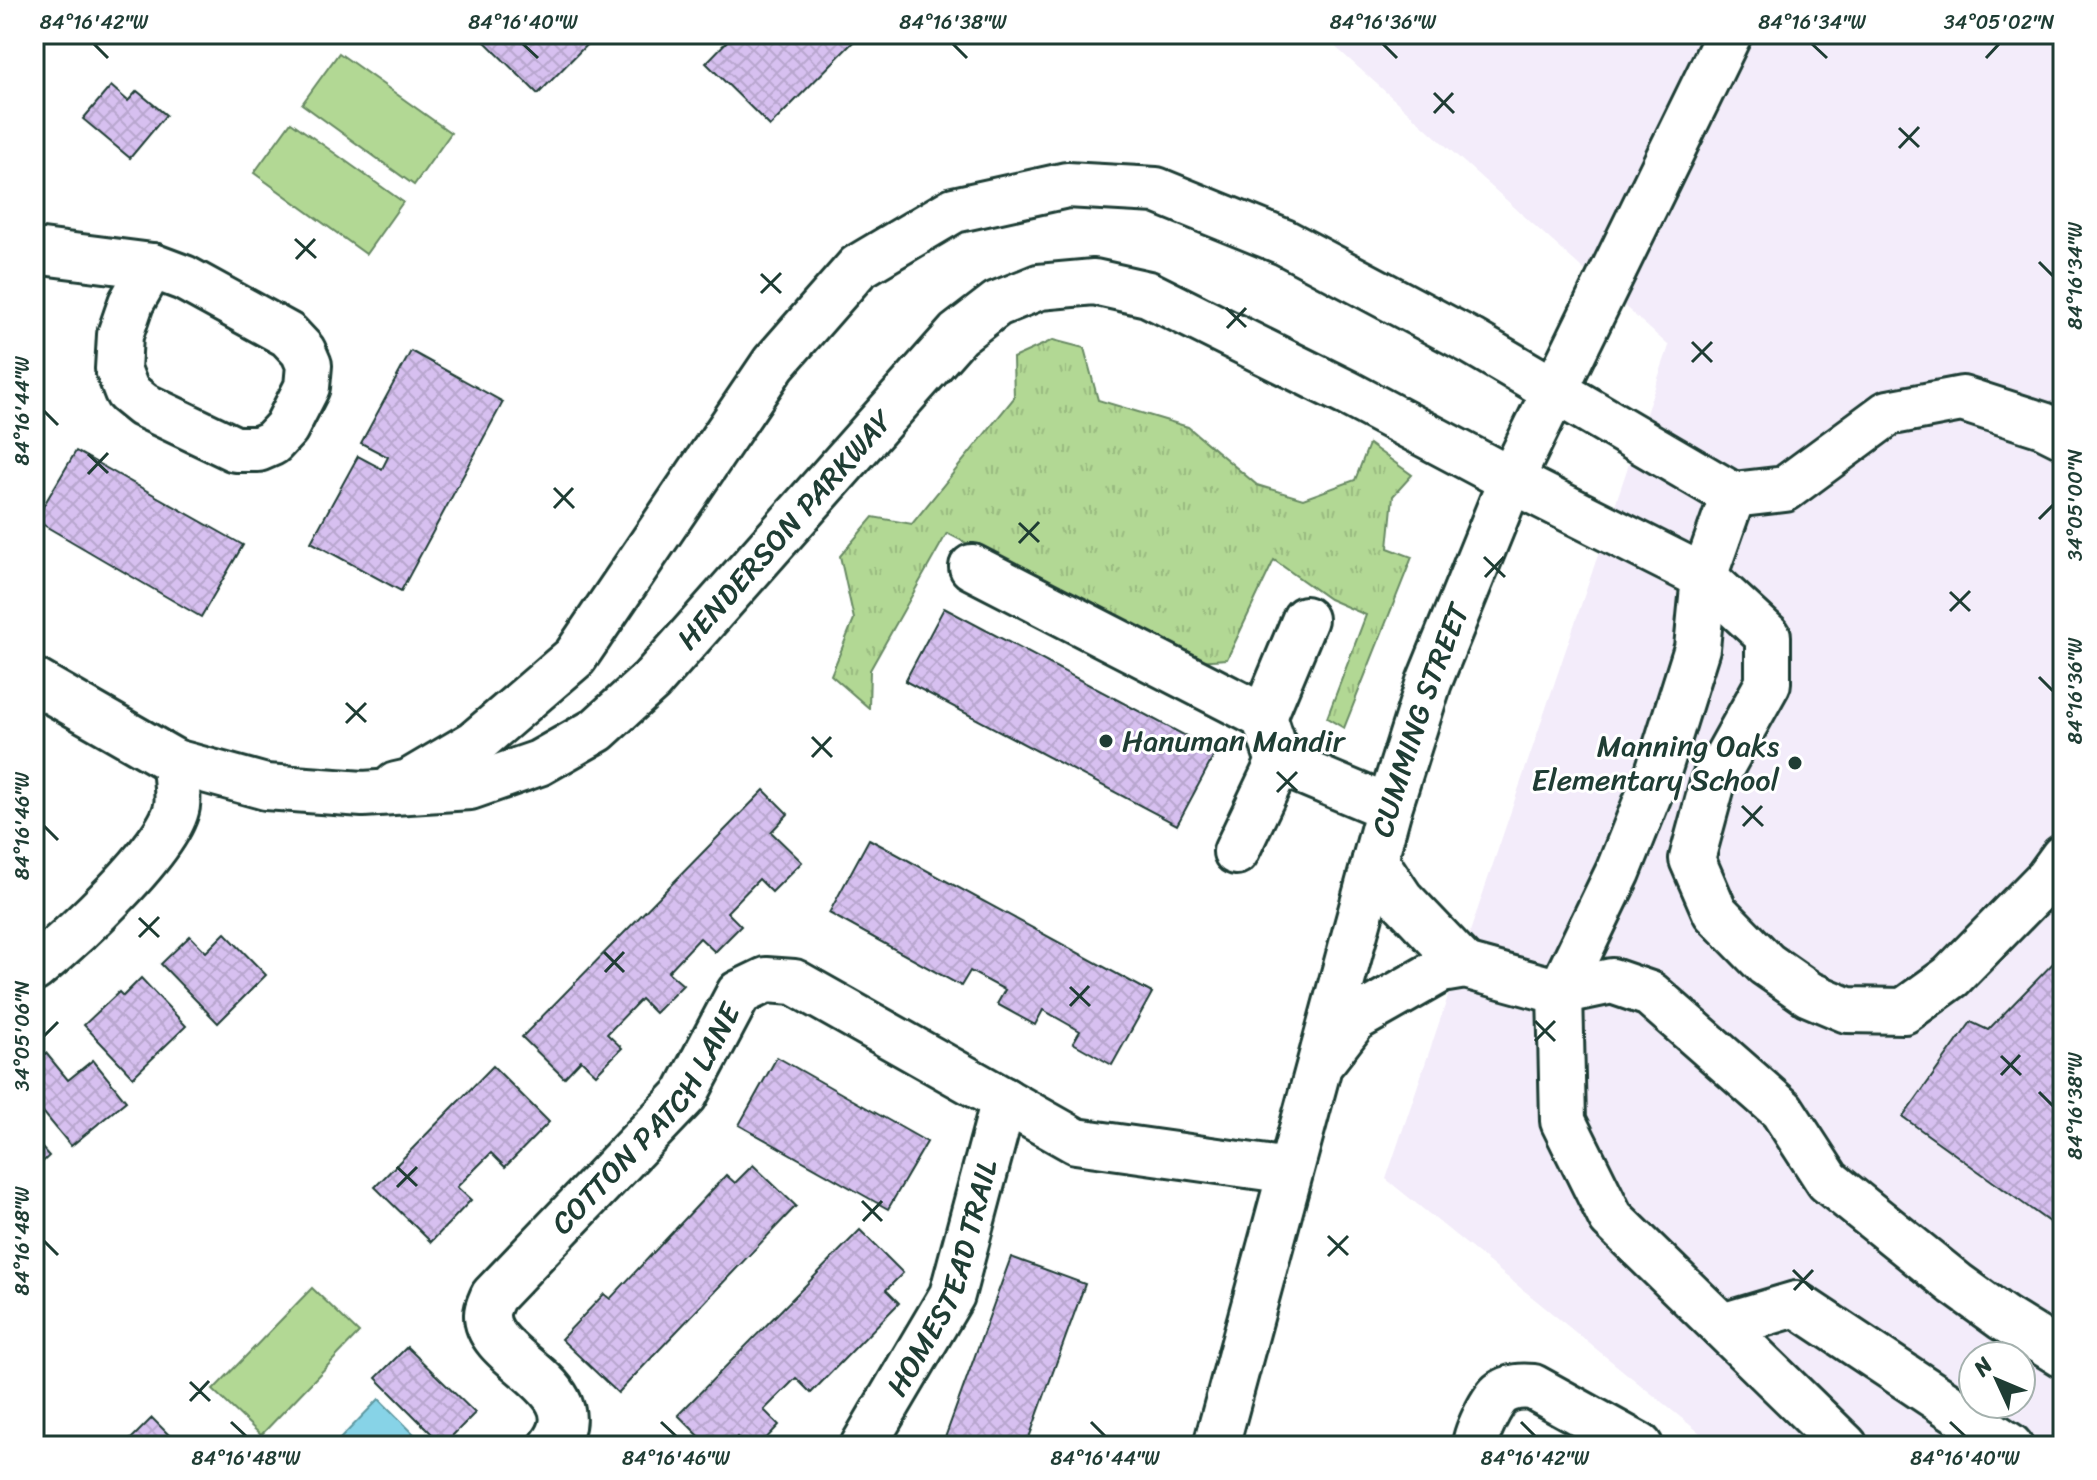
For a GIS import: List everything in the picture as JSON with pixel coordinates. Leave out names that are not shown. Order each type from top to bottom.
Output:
[{"type":"street","name":"CUMMING STREET","points":[[1216,1446],[1389,808],[1429,682],[1511,480],[1729,34]]},
{"type":"street","points":[[363,794],[409,782],[475,743],[575,657],[774,363],[858,267],[954,210],[1067,185],[1156,190],[1284,242],[1472,342],[1733,495],[1785,489],[1888,413],[1962,399],[2043,425],[2063,435]]},
{"type":"street","points":[[34,251],[152,266],[184,278],[288,335],[303,351],[309,365],[307,387],[286,428],[272,443],[258,449],[235,449],[143,405],[127,392],[118,369],[120,335],[131,303],[152,266]]},
{"type":"street","name":"HENDERSON PARKWAY","points":[[34,681],[175,762],[266,787],[363,794],[470,787],[539,763],[597,730],[651,681],[958,334],[997,304],[1039,287],[1094,282],[1148,294],[1704,577],[1768,636],[1768,683],[1713,782],[1692,859],[1715,912],[1766,964],[1809,994],[1847,1010],[1904,1011],[1951,977],[2047,879],[2063,857]]},
{"type":"street","points":[[1733,495],[1704,577],[1697,648],[1658,772],[1618,872],[1560,992],[1563,1121],[1611,1218],[1845,1446]]},
{"type":"street","points":[[972,567],[1264,717]]},
{"type":"street","points":[[1236,852],[1279,762],[1264,717],[1305,619]]},
{"type":"street","points":[[34,969],[66,943],[108,901],[156,846],[177,808],[175,762]]},
{"type":"street","points":[[1279,762],[1389,808]]},
{"type":"street","points":[[1375,860],[1401,899],[1465,966]]},
{"type":"street","points":[[1318,1066],[1355,1019],[1441,970],[1465,966],[1560,992],[1612,981],[1650,994],[1782,1110],[1828,1181],[1956,1284],[2063,1355]]},
{"type":"street","name":"COTTON PATCH LANE","points":[[552,1446],[563,1428],[564,1414],[556,1396],[493,1334],[487,1315],[493,1296],[685,1095],[739,993],[766,980],[794,982],[1076,1141],[1289,1171]]},
{"type":"street","name":"HOMESTEAD TRAIL","points":[[863,1446],[952,1295],[1004,1100]]},
{"type":"street","points":[[1722,1326],[1796,1304],[2010,1446]]},
{"type":"street","points":[[1475,1446],[1475,1438],[1499,1394],[1519,1386],[1533,1387],[1640,1446]]},
{"type":"shaded area","name":"Manning Oaks Elementary School","points":[[1321,34],[2063,34],[2063,1446],[1716,1446],[1386,1179],[1669,346]]},
{"type":"green space","points":[[339,53],[451,133],[414,185],[302,104]]},
{"type":"green space","points":[[291,122],[403,202],[366,254],[254,173]]},
{"type":"green space","points":[[1053,340],[1084,348],[1098,400],[1188,427],[1257,485],[1303,499],[1355,480],[1369,444],[1412,475],[1393,496],[1388,548],[1412,557],[1344,728],[1327,718],[1366,615],[1329,599],[1274,560],[1227,659],[1196,661],[947,533],[870,670],[869,708],[831,675],[854,619],[840,556],[873,517],[912,524],[1014,398],[1013,358]]},
{"type":"green space","points":[[312,1288],[359,1333],[261,1435],[213,1390]]},
{"type":"water","points":[[379,1399],[414,1434],[403,1446],[333,1446]]},
{"type":"building","points":[[477,34],[597,34],[538,94]]},
{"type":"building","points":[[734,34],[861,34],[770,126],[706,63]]},
{"type":"building","points":[[111,86],[128,101],[137,91],[166,115],[130,158],[83,119]]},
{"type":"building","points":[[411,351],[503,402],[401,591],[311,542],[358,456],[382,469],[388,457],[361,443]]},
{"type":"building","points":[[76,451],[243,545],[201,617],[35,520]]},
{"type":"building","points":[[944,608],[1216,752],[1177,825],[905,681]]},
{"type":"building","points":[[764,790],[788,814],[771,832],[802,862],[772,892],[759,879],[727,912],[741,926],[715,952],[700,938],[668,972],[683,985],[655,1013],[641,999],[607,1034],[622,1048],[596,1074],[581,1060],[564,1078],[522,1037]]},
{"type":"building","points":[[869,839],[1152,993],[1112,1065],[1073,1043],[1080,1031],[1043,1010],[1035,1025],[997,1004],[1005,990],[970,971],[961,986],[829,913]]},
{"type":"building","points":[[225,933],[266,975],[218,1023],[161,964],[190,936],[206,952]]},
{"type":"building","points":[[2063,953],[2063,1232],[1903,1117],[1971,1022],[1988,1030]]},
{"type":"building","points":[[141,978],[186,1026],[133,1077],[84,1025],[119,992],[123,996]]},
{"type":"building","points":[[46,1053],[68,1080],[93,1060],[126,1101],[71,1146],[34,1101],[34,1062]]},
{"type":"building","points":[[777,1057],[927,1142],[888,1209],[739,1125]]},
{"type":"building","points":[[493,1066],[549,1122],[505,1167],[491,1153],[457,1187],[471,1200],[431,1242],[375,1187]]},
{"type":"building","points":[[34,1139],[49,1156],[34,1170]]},
{"type":"building","points":[[753,1165],[796,1206],[618,1393],[561,1339],[604,1294],[610,1299],[726,1175],[735,1183]]},
{"type":"building","points":[[860,1230],[903,1273],[886,1290],[899,1303],[811,1393],[796,1378],[764,1410],[779,1425],[759,1446],[746,1446],[737,1437],[728,1446],[709,1446],[678,1415]]},
{"type":"building","points":[[1011,1257],[1085,1284],[1026,1446],[942,1446]]},
{"type":"building","points":[[407,1347],[475,1413],[443,1445],[376,1378]]},
{"type":"building","points":[[152,1418],[180,1446],[124,1446]]},
{"type":"place","name":"Hanuman Mandir","points":[[1106,741]]},
{"type":"place","name":"Manning Oaks Elementary School","points":[[1795,763]]}]
